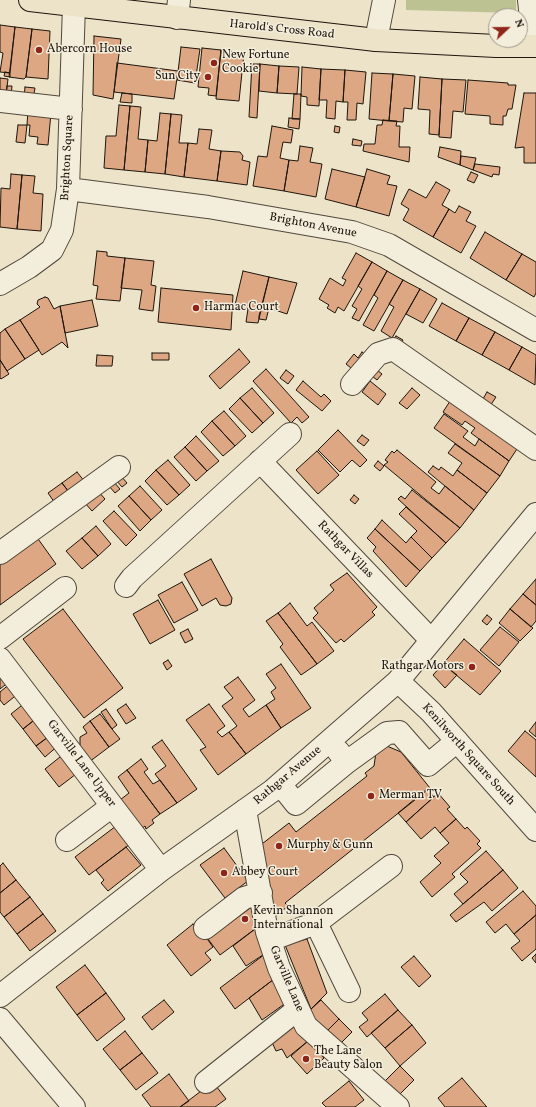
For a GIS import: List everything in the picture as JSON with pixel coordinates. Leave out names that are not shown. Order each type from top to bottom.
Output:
[{"type":"main road","name":"Harold's Cross Road","points":[[30,0],[74,6],[178,9],[376,40],[496,46],[535,46]]},
{"type":"street","points":[[376,40],[384,0]]},
{"type":"street","points":[[529,0],[535,46]]},
{"type":"street","name":"Brighton Square","points":[[1,281],[29,267],[52,250],[62,230],[68,189],[74,6]]},
{"type":"street","points":[[0,101],[71,109]]},
{"type":"street","name":"Brighton Avenue","points":[[68,189],[208,207],[352,232],[389,245],[536,330]]},
{"type":"street","points":[[352,384],[378,354],[393,349],[536,449]]},
{"type":"street","points":[[129,582],[290,434]]},
{"type":"street","name":"Rathgar Villas","points":[[260,461],[431,640]]},
{"type":"street","points":[[0,553],[119,467]]},
{"type":"street","name":"Rathgar Avenue","points":[[0,996],[161,870],[280,784],[398,681],[536,514]]},
{"type":"street","points":[[3,628],[65,588]]},
{"type":"street","name":"Garville Lane Upper","points":[[0,659],[61,731],[112,806],[161,870]]},
{"type":"street","name":"Kenilworth Square South","points":[[398,681],[431,712],[536,830]]},
{"type":"street","points":[[280,784],[296,804],[347,762],[387,733],[399,732],[428,765],[457,741]]},
{"type":"street","points":[[329,741],[347,762]]},
{"type":"street","points":[[67,840],[112,806]]},
{"type":"street","name":"Garville Lane","points":[[245,810],[270,940],[279,968],[306,1026],[398,1107]]},
{"type":"street","points":[[270,940],[316,923],[391,866]]},
{"type":"street","points":[[205,928],[244,898],[261,893]]},
{"type":"street","points":[[316,923],[349,991]]},
{"type":"street","points":[[206,1082],[298,1009]]},
{"type":"street","points":[[0,1019],[74,1107]]},
{"type":"green space","points":[[406,0],[516,0],[516,8],[488,8],[488,12],[406,10]]},
{"type":"building","points":[[0,25],[15,27],[10,73],[0,72],[3,53],[0,52]]},
{"type":"building","points":[[15,27],[32,29],[26,77],[24,79],[9,77]]},
{"type":"building","name":"Abercorn House","points":[[32,29],[50,31],[48,79],[26,77]]},
{"type":"building","points":[[94,36],[121,39],[113,99],[93,95]]},
{"type":"building","points":[[181,47],[200,49],[195,83],[177,80]]},
{"type":"building","points":[[202,48],[221,50],[216,96],[208,95],[209,88],[198,87]]},
{"type":"building","points":[[221,50],[244,53],[239,101],[216,99]]},
{"type":"building","points":[[117,63],[178,71],[174,99],[114,92]]},
{"type":"building","points":[[252,64],[260,64],[257,118],[249,117]]},
{"type":"building","points":[[260,64],[279,66],[277,93],[259,91]]},
{"type":"building","points":[[279,66],[299,67],[297,94],[277,93]]},
{"type":"building","points":[[302,67],[321,69],[319,106],[307,105],[307,97],[301,96]]},
{"type":"building","points":[[321,69],[345,70],[343,102],[336,101],[335,119],[326,118],[327,100],[319,100]]},
{"type":"building","points":[[345,70],[366,72],[363,104],[357,103],[356,120],[347,120],[348,102],[343,102]]},
{"type":"building","points":[[5,72],[10,73],[10,77],[4,76]]},
{"type":"building","points":[[372,73],[393,74],[389,121],[369,119]]},
{"type":"building","points":[[393,74],[415,76],[412,109],[404,108],[403,122],[389,121]]},
{"type":"building","points":[[420,77],[442,79],[439,135],[429,134],[430,110],[418,109]]},
{"type":"building","points":[[0,78],[8,79],[6,95],[0,95]]},
{"type":"building","points":[[442,79],[466,80],[463,112],[453,111],[451,138],[439,137]]},
{"type":"building","points":[[468,80],[516,85],[512,109],[508,109],[506,116],[503,116],[503,125],[490,124],[490,116],[465,114]]},
{"type":"building","points":[[7,86],[12,86],[11,96],[6,95]]},
{"type":"building","points":[[25,87],[35,88],[33,99],[24,98]]},
{"type":"building","points":[[122,93],[132,94],[132,103],[120,102]]},
{"type":"building","points":[[524,93],[536,93],[536,163],[524,163],[524,147],[515,148]]},
{"type":"building","points":[[294,94],[301,94],[300,119],[292,119]]},
{"type":"building","points":[[119,105],[130,106],[124,170],[104,168],[106,136],[116,136]]},
{"type":"building","points":[[130,106],[141,107],[138,139],[148,140],[145,172],[124,170]]},
{"type":"building","points":[[28,111],[51,113],[48,145],[37,144],[38,137],[29,136],[30,125],[27,125]]},
{"type":"building","points":[[160,113],[171,114],[165,174],[145,172],[148,140],[157,141]]},
{"type":"building","points":[[171,114],[182,115],[179,143],[188,143],[184,177],[165,174]]},
{"type":"building","points":[[289,118],[300,119],[299,129],[288,127]]},
{"type":"building","points":[[383,120],[397,121],[396,126],[400,126],[399,147],[410,147],[409,162],[363,151],[364,144],[375,144],[377,125],[382,125]]},
{"type":"building","points":[[18,125],[27,125],[25,143],[16,142]]},
{"type":"building","points":[[272,126],[293,130],[291,143],[283,142],[280,158],[289,160],[284,191],[253,186],[258,156],[267,157]]},
{"type":"building","points":[[335,126],[340,127],[339,133],[334,132]]},
{"type":"building","points":[[199,129],[212,130],[209,149],[221,151],[217,181],[184,177],[188,143],[197,144]]},
{"type":"building","points":[[353,139],[362,141],[361,146],[352,145]]},
{"type":"building","points":[[300,146],[313,148],[310,162],[322,164],[316,197],[284,191],[289,160],[298,161]]},
{"type":"building","points":[[440,147],[461,151],[460,165],[438,157]]},
{"type":"building","points":[[221,151],[240,152],[243,156],[242,160],[250,162],[247,185],[217,181]]},
{"type":"building","points":[[461,156],[476,158],[473,170],[460,165]]},
{"type":"building","points":[[475,164],[500,167],[499,175],[493,174],[492,177],[473,170]]},
{"type":"building","points":[[332,169],[365,177],[356,207],[325,199]]},
{"type":"building","points":[[367,169],[390,176],[387,184],[397,186],[389,216],[356,207]]},
{"type":"building","points":[[471,172],[478,175],[474,183],[467,180]]},
{"type":"building","points":[[11,174],[22,175],[17,229],[0,227],[1,188],[10,189]]},
{"type":"building","points":[[22,175],[35,176],[33,193],[43,194],[41,231],[17,229]]},
{"type":"building","points":[[436,182],[450,190],[442,205],[449,209],[433,237],[403,220],[409,209],[401,204],[409,189],[426,198]]},
{"type":"building","points":[[459,206],[471,212],[466,221],[476,226],[461,253],[433,237],[449,209],[455,213]]},
{"type":"building","points":[[485,232],[522,254],[506,280],[470,258]]},
{"type":"building","points":[[97,251],[107,252],[107,256],[125,258],[120,301],[96,299],[98,286],[93,285]]},
{"type":"building","points":[[356,253],[372,262],[344,311],[338,307],[335,313],[327,308],[329,305],[319,299],[330,278],[343,286],[346,280],[342,278]]},
{"type":"building","points":[[522,254],[536,262],[536,293],[534,297],[506,280]]},
{"type":"building","points":[[125,258],[154,261],[151,285],[156,286],[153,311],[139,309],[142,290],[121,288]]},
{"type":"building","points":[[372,262],[387,271],[359,321],[352,318],[357,309],[352,306],[362,289],[358,286]]},
{"type":"building","points":[[243,271],[269,277],[258,323],[246,322],[248,309],[235,305]]},
{"type":"building","points":[[387,271],[403,280],[374,331],[363,325],[378,298],[374,295]]},
{"type":"building","points":[[269,277],[297,283],[287,314],[269,308],[266,320],[259,319],[259,316]]},
{"type":"building","points":[[403,280],[420,289],[392,338],[381,331],[394,307],[389,304]]},
{"type":"building","name":"Harmac Court","points":[[161,288],[233,295],[231,330],[158,322]]},
{"type":"building","points":[[420,289],[437,299],[423,323],[406,314]]},
{"type":"building","points":[[45,297],[48,298],[54,309],[60,306],[68,348],[62,342],[42,355],[20,320],[40,307],[37,304],[38,300]]},
{"type":"building","points":[[92,300],[98,326],[65,333],[60,306]]},
{"type":"building","points":[[442,303],[469,318],[456,341],[429,326]]},
{"type":"building","points":[[469,318],[495,332],[482,355],[456,341]]},
{"type":"building","points":[[20,320],[39,350],[25,359],[5,329]]},
{"type":"building","points":[[5,329],[25,359],[7,371],[0,360],[0,333]]},
{"type":"building","points":[[495,332],[522,347],[509,370],[482,355]]},
{"type":"building","points":[[396,336],[403,340],[400,346],[390,344]]},
{"type":"building","points":[[522,347],[536,355],[535,385],[509,370]]},
{"type":"building","points":[[239,349],[250,362],[220,389],[209,376]]},
{"type":"building","points":[[362,352],[368,357],[356,372],[346,364],[354,354],[358,358]]},
{"type":"building","points":[[152,353],[169,353],[169,360],[152,360]]},
{"type":"building","points":[[97,355],[113,356],[112,366],[96,366]]},
{"type":"building","points":[[0,360],[9,374],[1,379],[0,378]]},
{"type":"building","points":[[266,369],[309,417],[302,423],[297,417],[291,423],[253,381]]},
{"type":"building","points":[[286,370],[294,376],[288,384],[280,378]]},
{"type":"building","points":[[377,370],[382,374],[377,380],[372,376]]},
{"type":"building","points":[[303,381],[321,397],[324,394],[331,401],[322,411],[296,390]]},
{"type":"building","points":[[370,381],[386,394],[378,405],[362,392]]},
{"type":"building","points":[[252,388],[274,413],[263,423],[240,398]]},
{"type":"building","points":[[412,388],[420,395],[407,409],[399,403]]},
{"type":"building","points":[[487,392],[496,397],[488,409],[480,404]]},
{"type":"building","points":[[240,398],[263,423],[252,433],[229,409]]},
{"type":"building","points":[[452,398],[521,443],[509,461],[471,433],[475,428],[465,421],[462,425],[443,412]]},
{"type":"building","points":[[224,411],[246,436],[235,446],[212,421]]},
{"type":"building","points":[[444,414],[468,431],[463,437],[475,446],[479,439],[509,461],[500,476],[434,428]]},
{"type":"building","points":[[212,421],[235,446],[223,456],[201,432]]},
{"type":"building","points":[[338,430],[367,460],[360,467],[352,460],[340,472],[318,450]]},
{"type":"building","points":[[362,435],[369,440],[364,446],[357,441]]},
{"type":"building","points":[[196,436],[219,461],[207,471],[185,447]]},
{"type":"building","points":[[455,444],[500,476],[487,493],[457,470],[462,463],[448,453]]},
{"type":"building","points":[[185,447],[207,471],[196,481],[174,457]]},
{"type":"building","points":[[397,450],[436,482],[431,488],[439,494],[445,486],[474,510],[460,528],[384,465],[388,462],[385,460],[392,451],[394,453]]},
{"type":"building","points":[[317,451],[339,475],[318,494],[296,470]]},
{"type":"building","points":[[168,460],[190,485],[179,495],[156,470]]},
{"type":"building","points":[[378,461],[384,466],[380,471],[374,466]]},
{"type":"building","points":[[433,466],[439,470],[441,467],[453,476],[457,470],[487,493],[474,510],[428,472]]},
{"type":"building","points":[[156,470],[179,495],[167,505],[145,481]]},
{"type":"building","points":[[77,472],[85,482],[72,496],[62,483]]},
{"type":"building","points":[[121,476],[127,483],[122,487],[116,480]]},
{"type":"building","points":[[113,481],[120,489],[115,493],[109,486]]},
{"type":"building","points":[[62,483],[72,496],[57,506],[48,493]]},
{"type":"building","points":[[140,486],[162,510],[151,520],[129,496]]},
{"type":"building","points":[[412,490],[460,528],[446,543],[398,499],[401,496],[405,499]]},
{"type":"building","points":[[98,491],[105,499],[92,511],[84,502]]},
{"type":"building","points":[[354,495],[359,499],[355,504],[350,500]]},
{"type":"building","points":[[129,496],[151,520],[140,531],[118,506]]},
{"type":"building","points":[[406,507],[446,543],[432,558],[411,537],[417,531],[399,514]]},
{"type":"building","points":[[114,511],[137,535],[126,546],[103,521]]},
{"type":"building","points":[[382,520],[406,543],[411,537],[432,558],[420,571],[375,529]]},
{"type":"building","points":[[96,526],[111,544],[98,556],[82,538]]},
{"type":"building","points":[[375,529],[420,571],[406,587],[373,551],[376,547],[367,538]]},
{"type":"building","points":[[36,536],[56,564],[0,605],[0,563]]},
{"type":"building","points":[[82,538],[98,556],[82,569],[66,551]]},
{"type":"building","points":[[211,559],[232,598],[231,604],[226,606],[220,605],[216,598],[202,606],[184,574]]},
{"type":"building","points":[[347,573],[377,607],[372,612],[375,615],[344,642],[341,639],[336,643],[313,618],[318,613],[314,608],[334,590],[330,585]]},
{"type":"building","points":[[536,579],[536,605],[523,594]]},
{"type":"building","points":[[182,582],[198,610],[174,623],[158,595]]},
{"type":"building","points":[[523,594],[536,605],[536,621],[531,627],[510,609]]},
{"type":"building","points":[[158,600],[175,630],[150,644],[133,614]]},
{"type":"building","points":[[290,603],[307,626],[312,622],[334,651],[317,664],[278,613]]},
{"type":"building","points":[[63,609],[123,688],[84,718],[23,639]]},
{"type":"building","points":[[510,609],[533,628],[520,641],[499,623]]},
{"type":"building","points":[[278,613],[317,664],[301,675],[280,647],[283,644],[266,621]]},
{"type":"building","points":[[487,615],[492,619],[487,625],[482,621]]},
{"type":"building","points":[[500,627],[519,642],[499,666],[480,650]]},
{"type":"building","points":[[188,629],[193,639],[185,643],[180,633]]},
{"type":"building","name":"Rathgar Motors","points":[[464,639],[501,671],[480,695],[443,664]]},
{"type":"building","points":[[168,660],[172,666],[167,670],[163,663]]},
{"type":"building","points":[[281,664],[311,708],[281,728],[266,705],[275,699],[271,692],[276,688],[266,674]]},
{"type":"building","points":[[443,664],[457,675],[445,688],[433,675]]},
{"type":"building","points":[[0,669],[10,681],[0,689]]},
{"type":"building","points":[[238,677],[255,700],[243,709],[249,717],[266,705],[281,728],[246,754],[229,732],[237,726],[222,706],[233,698],[224,687]]},
{"type":"building","points":[[11,683],[19,693],[4,705],[0,700],[0,692]]},
{"type":"building","points":[[26,702],[38,717],[23,729],[11,714]]},
{"type":"building","points":[[126,704],[136,718],[126,724],[117,710]]},
{"type":"building","points":[[209,704],[225,726],[217,732],[222,737],[229,732],[246,754],[218,775],[200,750],[206,747],[186,720]]},
{"type":"building","points":[[106,709],[117,725],[112,729],[101,712]]},
{"type":"building","points":[[100,714],[120,739],[109,747],[90,721]]},
{"type":"building","points":[[38,717],[52,734],[36,746],[23,729]]},
{"type":"building","points":[[90,721],[109,747],[89,762],[80,750],[80,737],[87,733],[83,727]]},
{"type":"building","points":[[536,722],[536,737],[529,731]]},
{"type":"building","points":[[525,731],[536,740],[536,777],[508,751]]},
{"type":"building","points":[[52,734],[60,744],[45,757],[36,746]]},
{"type":"building","points":[[162,740],[197,789],[177,803],[155,774],[166,766],[152,747]]},
{"type":"building","points":[[387,746],[401,752],[430,788],[285,903],[288,906],[271,920],[258,847],[289,823],[296,832],[367,776],[365,773],[374,766],[376,752]]},
{"type":"building","points":[[65,753],[80,771],[59,787],[45,769]]},
{"type":"building","points":[[141,759],[148,769],[144,772],[153,784],[160,780],[177,803],[160,814],[127,770]]},
{"type":"building","points":[[127,770],[160,814],[152,820],[154,823],[146,829],[145,826],[141,829],[120,800],[129,793],[118,777]]},
{"type":"building","points":[[427,789],[434,797],[406,822],[398,813]]},
{"type":"building","points":[[438,793],[450,807],[447,809],[456,819],[440,833],[435,827],[421,839],[406,822]]},
{"type":"building","points":[[456,819],[465,829],[467,827],[480,841],[477,844],[481,848],[452,874],[455,877],[432,897],[420,882],[441,863],[434,856],[449,843],[440,833]]},
{"type":"building","points":[[120,823],[133,842],[89,875],[75,857]]},
{"type":"building","points":[[126,847],[141,865],[108,891],[101,883],[104,880],[96,870]]},
{"type":"building","name":"Abbey Court","points":[[224,848],[248,881],[225,898],[200,865]]},
{"type":"building","points":[[486,851],[503,870],[463,904],[454,894],[468,882],[460,874]]},
{"type":"building","points":[[3,863],[16,880],[0,893],[0,866]]},
{"type":"building","points":[[503,870],[518,888],[492,911],[484,902],[456,922],[450,915]]},
{"type":"building","points":[[16,880],[30,897],[4,917],[0,912],[0,893]]},
{"type":"building","points":[[523,891],[536,906],[536,915],[514,934],[506,924],[495,933],[486,922]]},
{"type":"building","points":[[30,897],[43,914],[17,934],[4,917]]},
{"type":"building","points":[[253,906],[259,926],[220,955],[208,939]]},
{"type":"building","points":[[43,914],[56,931],[30,951],[17,934]]},
{"type":"building","points":[[536,915],[536,949],[522,961],[511,948],[520,941],[514,934]]},
{"type":"building","points":[[193,924],[198,931],[200,929],[213,947],[205,953],[211,960],[191,976],[167,945]]},
{"type":"building","points":[[259,926],[269,951],[246,966],[233,946]]},
{"type":"building","points":[[307,939],[327,993],[311,1009],[285,945]]},
{"type":"building","points":[[269,951],[278,976],[235,1009],[220,988]]},
{"type":"building","points":[[536,954],[536,963],[532,958]]},
{"type":"building","points":[[414,956],[431,976],[419,987],[401,967]]},
{"type":"building","points":[[85,965],[106,993],[77,1015],[56,987]]},
{"type":"building","points":[[278,976],[290,1000],[262,1020],[249,998]]},
{"type":"building","points":[[106,993],[125,1019],[97,1041],[77,1015]]},
{"type":"building","points":[[385,994],[398,1010],[367,1037],[359,1027],[368,1020],[362,1013]]},
{"type":"building","points":[[164,1000],[174,1012],[152,1030],[142,1017]]},
{"type":"building","points":[[321,1000],[339,1019],[327,1031],[308,1012]]},
{"type":"building","points":[[398,1010],[412,1025],[385,1048],[371,1033]]},
{"type":"building","points":[[298,1019],[308,1041],[287,1058],[282,1049],[276,1051],[270,1038]]},
{"type":"building","points":[[339,1019],[352,1032],[340,1044],[327,1031]]},
{"type":"building","points":[[412,1025],[426,1043],[400,1066],[385,1048]]},
{"type":"building","points":[[125,1031],[142,1053],[120,1070],[103,1049]]},
{"type":"building","points":[[308,1041],[324,1058],[307,1074],[291,1056]]},
{"type":"building","points":[[142,1053],[158,1073],[136,1090],[120,1070]]},
{"type":"building","points":[[400,1066],[414,1080],[399,1095],[385,1081]]},
{"type":"building","points":[[169,1074],[189,1101],[180,1107],[151,1107],[142,1095]]},
{"type":"building","points":[[462,1078],[487,1107],[445,1107],[438,1098]]},
{"type":"building","points":[[349,1081],[364,1100],[355,1107],[326,1107],[322,1103]]},
{"type":"building","points":[[213,1082],[226,1099],[215,1107],[180,1107]]},
{"type":"place","name":"Abercorn House","points":[[39,50]]},
{"type":"place","name":"New Fortune Cookie","points":[[214,63]]},
{"type":"place","name":"Sun City","points":[[208,77]]},
{"type":"place","name":"Harmac Court","points":[[196,308]]},
{"type":"place","name":"Rathgar Motors","points":[[472,667]]},
{"type":"place","name":"Merman TV","points":[[371,796]]},
{"type":"place","name":"Murphy & Gunn","points":[[279,846]]},
{"type":"place","name":"Abbey Court","points":[[224,873]]},
{"type":"place","name":"Kevin Shannon International","points":[[245,919]]},
{"type":"place","name":"The Lane Beauty Salon","points":[[306,1059]]}]
